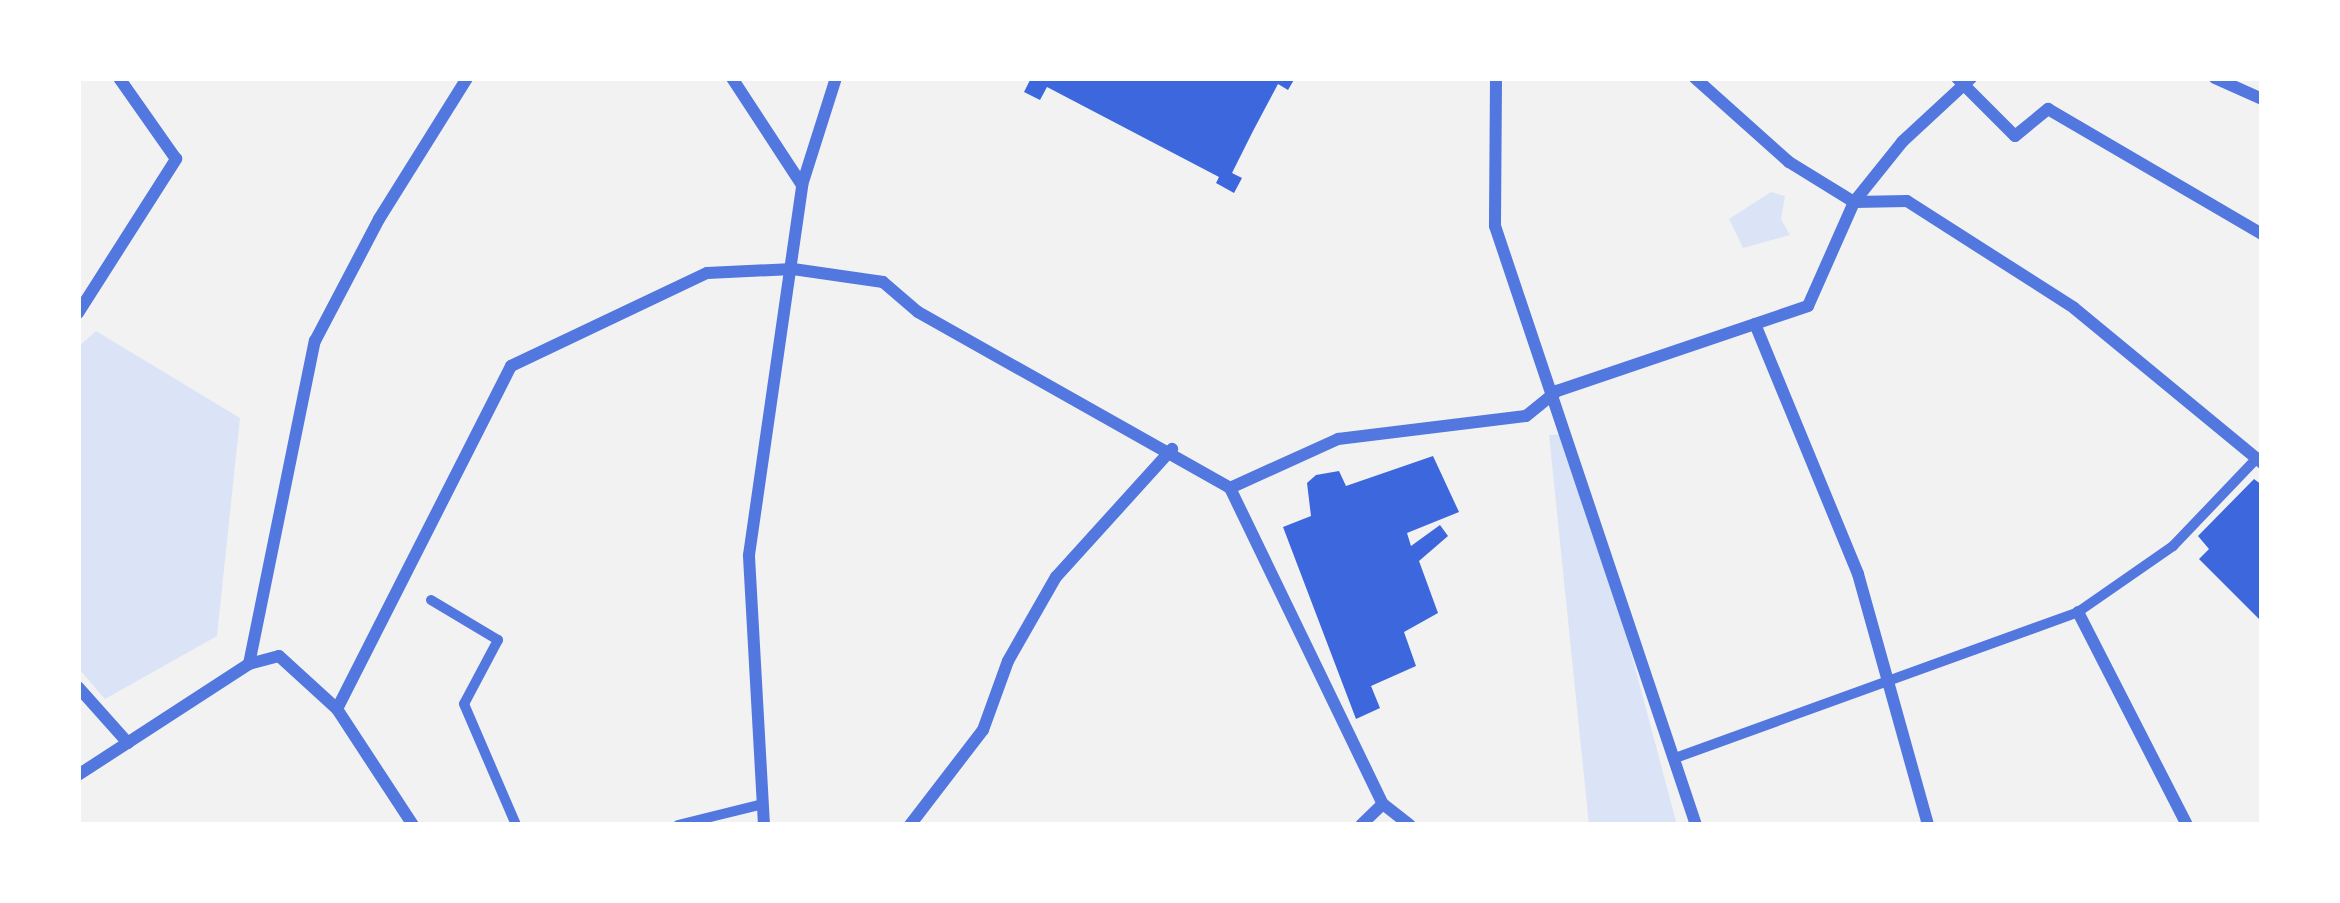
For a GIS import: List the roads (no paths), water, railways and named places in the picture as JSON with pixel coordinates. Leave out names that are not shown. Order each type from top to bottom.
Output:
[{"type":"street","points":[[78,314],[176,159],[118,78]]},
{"type":"street","points":[[249,664],[316,341],[379,219],[467,78]]},
{"type":"street","points":[[732,78],[802,185]]},
{"type":"street","points":[[764,825],[759,805],[749,555],[794,269],[802,185],[836,78]]},
{"type":"street","points":[[1496,78],[1495,226],[1557,391],[1696,825]]},
{"type":"street","points":[[1678,757],[1891,686],[2078,612],[2173,546],[2260,458],[2074,308],[1907,201],[1854,202],[1789,162],[1695,78]]},
{"type":"street","points":[[2215,78],[2262,99]]},
{"type":"street","points":[[1230,488],[1338,439],[1526,416],[1546,407],[1557,391],[1808,306],[1854,202],[1901,142],[1964,80],[2015,136],[2048,109],[2262,234]]},
{"type":"street","points":[[337,709],[410,586],[511,366],[707,273],[794,269],[883,282],[918,312],[1059,396],[1172,449],[1230,488],[1383,804],[1410,825]]},
{"type":"street","points":[[1756,324],[1858,574],[1928,825]]},
{"type":"street","points":[[910,825],[983,730],[1008,662],[1057,578],[1172,449]]},
{"type":"street","points":[[431,600],[498,640],[464,704],[516,825]]},
{"type":"street","points":[[2078,612],[2187,825]]},
{"type":"street","points":[[78,775],[249,664],[279,656],[337,709],[413,825]]},
{"type":"street","points":[[78,687],[128,743]]},
{"type":"street","points":[[1361,825],[1383,804]]},
{"type":"street","points":[[678,825],[759,805]]}]
